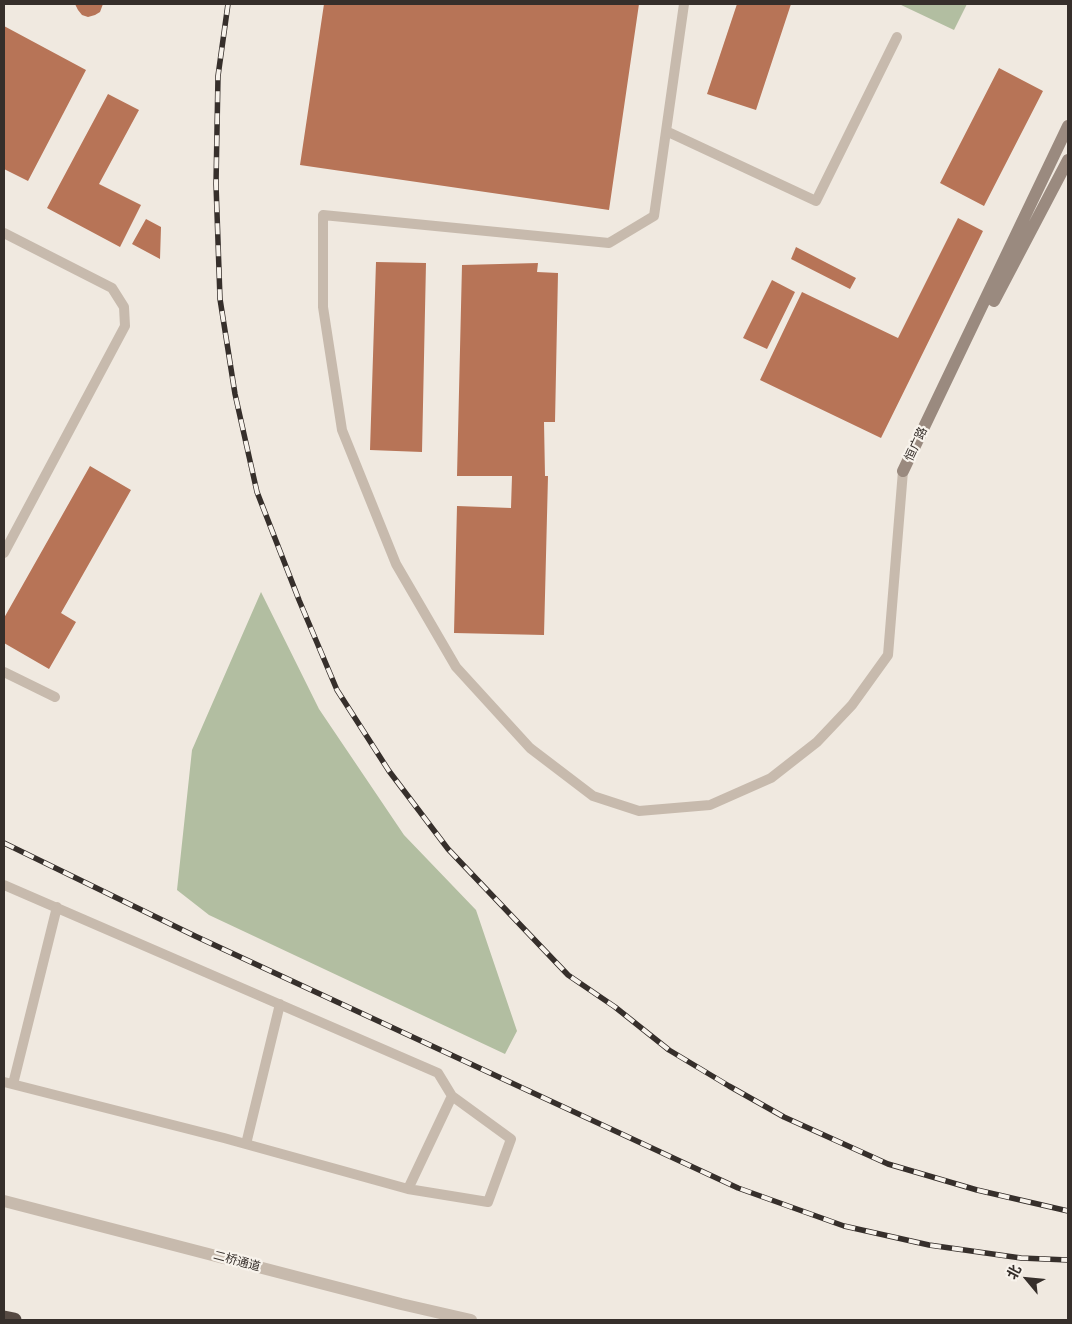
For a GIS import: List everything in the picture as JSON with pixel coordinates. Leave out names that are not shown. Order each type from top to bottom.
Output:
[{"type":"highway","points":[[4,1318],[14,1320]]},
{"type":"street","name":"恒广路","points":[[903,471],[1068,126]]},
{"type":"street","name":"恒广路","points":[[903,471],[1068,160]]},
{"type":"street","name":"二桥通道","points":[[4,1201],[402,1304],[471,1320]]},
{"type":"lane","points":[[684,4],[654,216],[609,243],[323,215],[322,307],[342,430],[396,564],[456,667],[530,748],[593,796],[639,811],[710,805],[771,778],[817,742],[852,704],[888,654],[903,471]]},
{"type":"lane","points":[[666,131],[816,202],[896,37]]},
{"type":"lane","points":[[4,233],[112,288],[124,307],[125,326],[4,553]]},
{"type":"lane","points":[[4,672],[55,697]]},
{"type":"lane","points":[[4,885],[438,1073],[452,1096],[511,1139],[488,1202],[408,1189],[246,1144],[8,1083],[57,908]]},
{"type":"lane","points":[[246,1144],[280,1004]]},
{"type":"lane","points":[[408,1189],[452,1096]]},
{"type":"green space","points":[[899,4],[967,4],[954,30]]},
{"type":"green space","points":[[261,592],[319,709],[404,835],[476,910],[517,1031],[505,1054],[209,915],[177,890],[192,750]]},
{"type":"building","points":[[75,4],[103,4],[100,12],[88,17],[82,15]]},
{"type":"building","points":[[324,4],[639,4],[609,210],[300,165]]},
{"type":"building","points":[[737,4],[791,4],[756,110],[707,94]]},
{"type":"building","points":[[4,26],[86,70],[28,181],[4,169]]},
{"type":"building","points":[[999,68],[1043,91],[984,206],[940,183]]},
{"type":"building","points":[[108,94],[139,110],[99,184],[141,205],[120,247],[47,208]]},
{"type":"building","points":[[958,218],[983,231],[881,438],[760,380],[802,292],[898,338]]},
{"type":"building","points":[[146,219],[161,227],[160,259],[132,244]]},
{"type":"building","points":[[796,247],[856,278],[850,289],[791,259]]},
{"type":"building","points":[[376,262],[426,263],[422,452],[370,450]]},
{"type":"building","points":[[538,263],[537,272],[558,273],[555,422],[544,422],[545,476],[548,476],[544,635],[454,633],[457,506],[511,508],[512,476],[457,476],[462,265]]},
{"type":"building","points":[[772,280],[795,292],[767,349],[743,338]]},
{"type":"building","points":[[90,466],[131,490],[61,613],[76,622],[49,669],[4,643],[4,618]]},
{"type":"railway","points":[[228,4],[218,76],[216,184],[220,299],[235,394],[257,492],[299,600],[337,690],[389,771],[448,849],[568,975],[615,1007],[669,1050],[784,1117],[888,1164],[977,1190],[1068,1211]]},
{"type":"railway","points":[[4,843],[195,936],[738,1188],[844,1226],[929,1245],[1021,1258],[1068,1260]]}]
